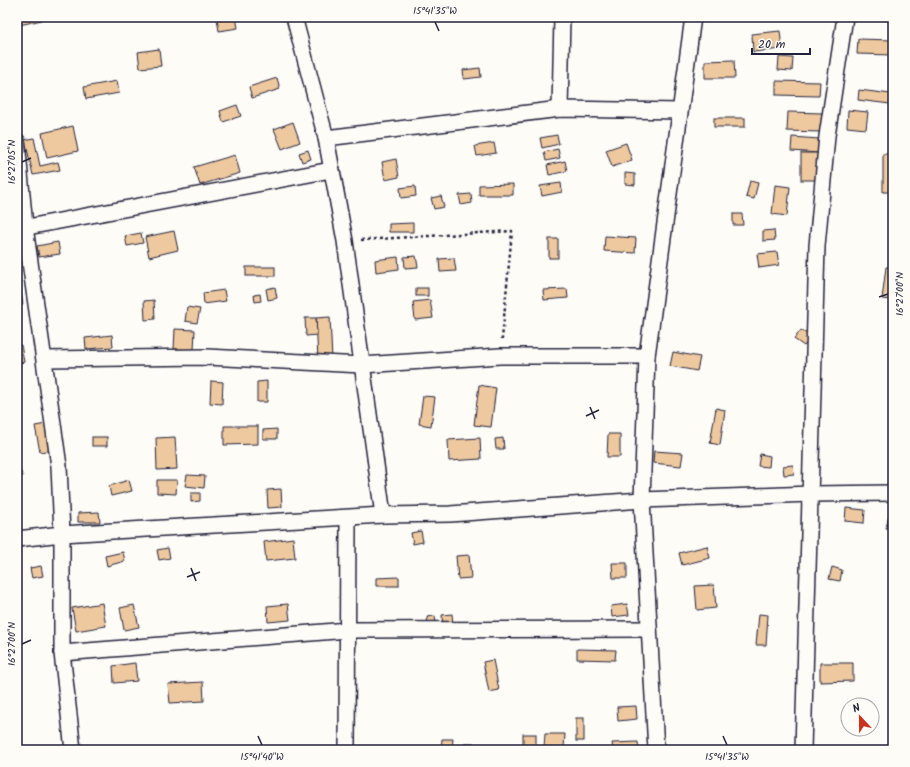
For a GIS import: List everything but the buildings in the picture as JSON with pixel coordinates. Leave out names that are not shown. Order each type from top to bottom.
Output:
[{"type":"street","points":[[294,17],[326,138],[345,241],[383,515]]},
{"type":"street","points":[[560,109],[562,17]]},
{"type":"street","points":[[656,750],[642,500],[647,356],[693,17]]},
{"type":"street","points":[[803,750],[817,246],[827,136],[845,17]]},
{"type":"street","points":[[326,138],[560,109],[680,110]]},
{"type":"street","points":[[17,141],[21,228],[45,359],[59,466],[62,534],[62,653],[73,750]]},
{"type":"street","points":[[21,228],[331,170]]},
{"type":"street","points":[[45,359],[207,357],[362,365],[500,356],[647,356]]},
{"type":"street","points":[[17,539],[62,534],[348,519],[383,515],[450,514],[642,500],[810,494],[893,493]]},
{"type":"street","points":[[347,750],[348,519]]},
{"type":"street","points":[[62,653],[348,630],[649,629]]},
{"type":"path","points":[[345,241],[512,231],[500,356]]}]
